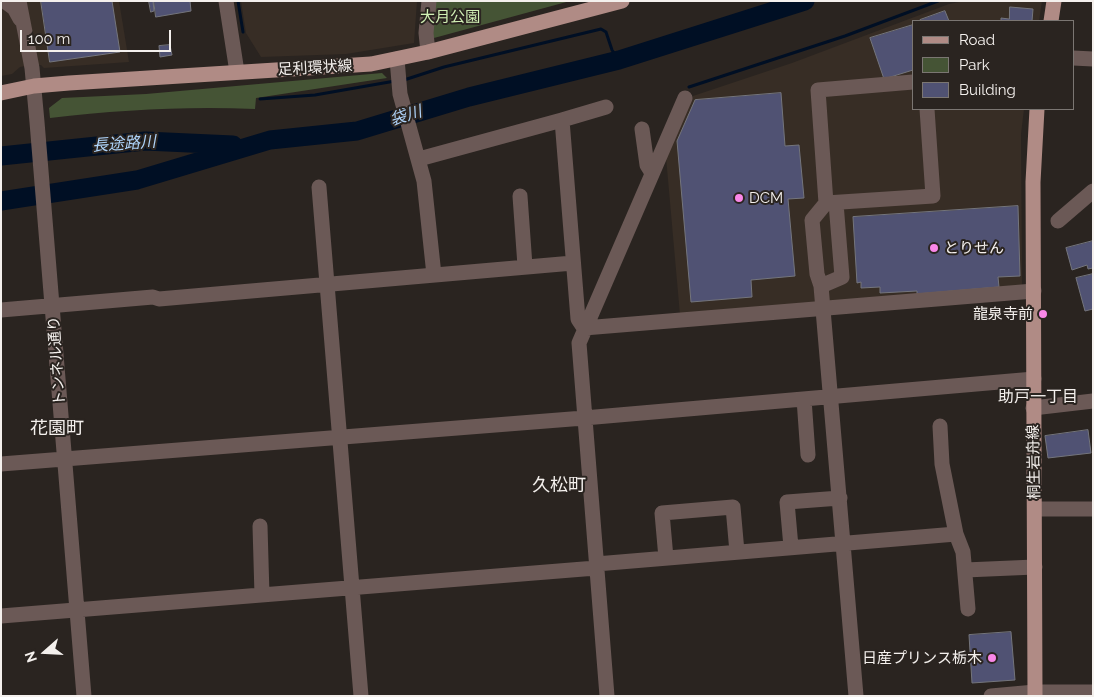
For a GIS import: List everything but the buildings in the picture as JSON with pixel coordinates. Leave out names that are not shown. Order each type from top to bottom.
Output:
[{"type":"main road","name":"足利環状線","points":[[1,92],[34,86],[346,66],[397,59],[622,1]]},
{"type":"main road","points":[[1051,20],[1054,1]]},
{"type":"main road","name":"桐生岩舟線","points":[[1035,694],[1033,182],[1037,110]]},
{"type":"street","points":[[4,1],[14,8],[24,25]]},
{"type":"street","name":"トンネル通り","points":[[19,1],[34,86],[38,126],[84,696]]},
{"type":"street","points":[[226,1],[237,72]]},
{"type":"street","points":[[428,52],[426,33],[429,1]]},
{"type":"street","points":[[1074,58],[1093,59]]},
{"type":"street","points":[[397,59],[400,94],[428,202],[434,275]]},
{"type":"street","points":[[821,286],[842,277],[818,90],[912,82]]},
{"type":"street","points":[[607,696],[579,342],[685,98]]},
{"type":"street","points":[[417,154],[562,120],[606,107]]},
{"type":"street","points":[[856,696],[821,286],[817,274],[812,220],[831,203],[933,196],[927,110]]},
{"type":"street","points":[[562,120],[578,318],[584,328]]},
{"type":"street","points":[[642,129],[647,165],[652,173]]},
{"type":"street","points":[[319,187],[361,696]]},
{"type":"street","points":[[1058,222],[1093,191]]},
{"type":"street","points":[[520,196],[525,266]]},
{"type":"street","points":[[1,310],[153,297],[159,299],[573,263]]},
{"type":"street","points":[[584,328],[1034,291]]},
{"type":"street","points":[[1,464],[584,418],[1034,379]]},
{"type":"street","points":[[804,399],[808,455]]},
{"type":"street","points":[[1033,408],[1093,401]]},
{"type":"street","points":[[940,426],[942,464],[956,534],[963,552],[968,608]]},
{"type":"street","points":[[790,547],[787,502],[840,498]]},
{"type":"street","points":[[666,558],[662,513],[733,506],[737,552]]},
{"type":"street","points":[[1035,509],[1093,509]]},
{"type":"street","points":[[260,526],[262,596]]},
{"type":"street","points":[[1,616],[262,596],[666,558],[956,534]]},
{"type":"street","points":[[965,570],[1035,567]]},
{"type":"street","points":[[991,696],[1093,692]]},
{"type":"shaded area","points":[[1,1],[119,1],[129,62],[44,68],[41,65],[31,65],[20,67],[12,74],[1,76]]},
{"type":"shaded area","points":[[241,1],[417,1],[414,43],[346,54],[261,57],[246,33]]},
{"type":"shaded area","points":[[965,1],[1042,1],[1039,20],[912,20],[912,110],[1024,110],[1021,134],[1022,287],[680,315],[666,157],[693,96],[792,63],[949,4]]},
{"type":"green space","name":"大月公園","points":[[434,1],[570,1],[434,38],[430,34]]},
{"type":"green space","points":[[382,73],[387,78],[256,98],[255,109],[153,109],[50,118],[49,108],[62,98],[146,94]]},
{"type":"waterway","points":[[238,1],[243,32]]},
{"type":"waterway","name":"袋川","points":[[1,201],[137,180],[270,140],[357,131],[469,97],[619,60],[805,1]]},
{"type":"waterway","points":[[689,87],[845,36],[938,1]]},
{"type":"waterway","points":[[404,80],[444,67],[601,29],[606,32],[612,50],[619,60]]},
{"type":"waterway","points":[[260,99],[315,95],[395,81]]},
{"type":"waterway","name":"長途路川","points":[[1,156],[145,141],[233,145]]},
{"type":"place","name":"DCM","points":[[739,198]]},
{"type":"place","name":"とりせん","points":[[934,248]]},
{"type":"place","name":"龍泉寺前","points":[[1043,314]]},
{"type":"place","name":"日産プリンス栃木","points":[[992,658]]},
{"type":"district","name":"助戸一丁目","points":[[1038,397]]},
{"type":"district","name":"花園町","points":[[57,429]]},
{"type":"district","name":"久松町","points":[[559,486]]}]
